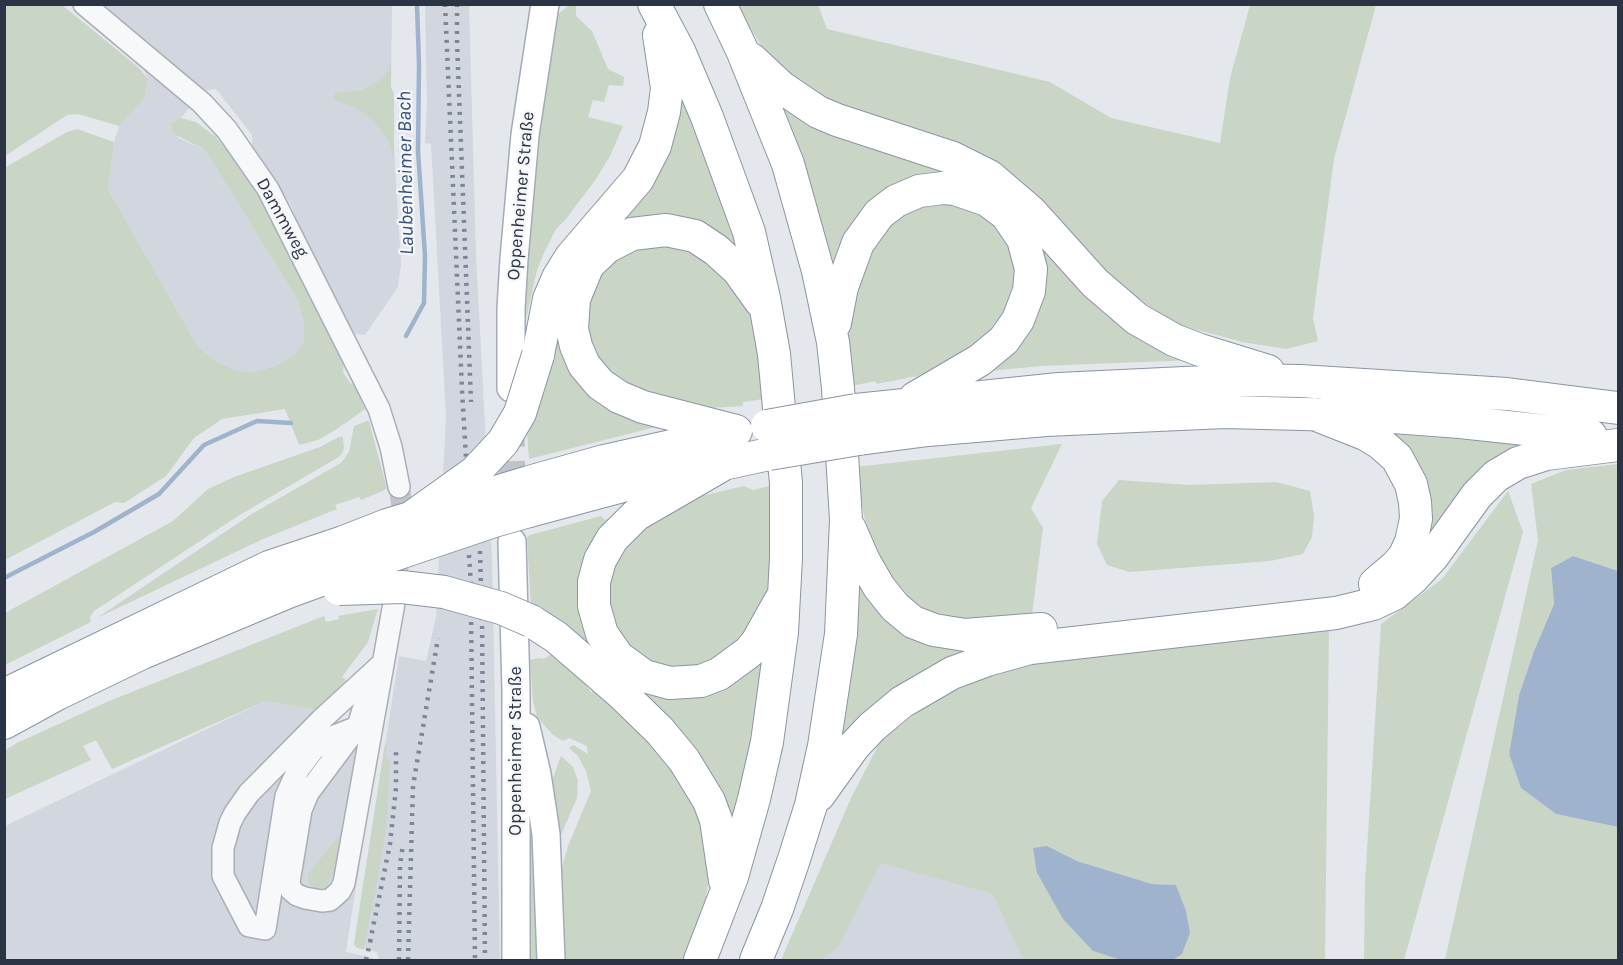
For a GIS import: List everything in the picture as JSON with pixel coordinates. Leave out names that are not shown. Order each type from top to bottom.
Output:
[{"type":"highway","points":[[654,4],[683,62],[711,127],[749,232],[767,310],[779,391],[786,483],[787,548],[779,664],[767,742],[751,810],[726,891],[700,960]]},
{"type":"highway","points":[[340,568],[475,472],[503,442],[520,413],[538,355],[549,298],[558,278],[577,249],[638,179],[655,146],[664,112],[667,88],[654,4]]},
{"type":"highway","points":[[676,4],[711,75],[737,139],[761,217],[786,326],[794,378],[803,486],[804,535],[798,637],[782,747],[756,851],[720,960]]},
{"type":"highway","points":[[699,4],[738,88],[767,162],[797,262],[819,375],[828,502],[826,600],[812,712],[791,803],[741,960]]},
{"type":"highway","points":[[720,4],[742,50],[788,164],[816,260],[833,342],[846,520],[844,597],[837,670],[824,746],[811,805],[777,909],[756,960]]},
{"type":"highway","points":[[742,50],[781,87],[818,112],[953,158],[989,176],[1031,212],[1095,283],[1137,319],[1174,340],[1200,350],[1300,381]]},
{"type":"highway","points":[[783,595],[749,652],[719,674],[701,681],[670,683],[644,676],[618,657],[602,634],[594,606],[594,582],[600,560],[612,539],[643,510],[768,440],[857,424],[904,405],[980,360],[1004,340],[1023,310],[1030,279],[1029,259],[1018,231],[1006,214],[996,206],[968,192],[943,188],[919,191],[896,201],[887,207],[866,231],[852,257],[842,286],[833,342]]},
{"type":"highway","points":[[767,310],[738,270],[716,250],[695,236],[655,230],[632,234],[607,247],[588,265],[574,299],[572,329],[584,365],[600,384],[619,397],[643,407],[768,440]]},
{"type":"highway","points":[[904,405],[1071,388],[1248,380],[1300,381],[1507,394],[1618,408]]},
{"type":"highway","points":[[857,424],[928,430],[1046,420],[1225,412],[1460,422],[1618,440]]},
{"type":"highway","points":[[846,520],[864,561],[886,597],[914,622],[943,633],[981,635],[1343,595],[1372,585],[1389,573],[1404,556],[1413,534],[1416,519],[1415,502],[1408,476],[1389,451],[1367,435],[1314,414]]},
{"type":"highway","points":[[4,723],[57,694],[142,653],[340,568],[494,520],[529,497],[604,461],[736,431]]},
{"type":"highway","points":[[811,805],[854,746],[872,727],[902,702],[952,673],[996,657],[1040,647],[1336,613],[1373,604],[1394,594],[1413,578],[1433,556],[1477,495],[1496,476],[1518,463],[1546,454],[1618,445]]},
{"type":"highway","points":[[412,517],[529,497],[627,485],[724,464]]},
{"type":"highway","points":[[4,695],[269,567],[340,568],[402,587],[444,592],[490,604],[531,621],[556,637],[623,695],[660,731],[684,760],[709,801],[716,820],[726,891]]},
{"type":"main road","name":"Oppenheimer Straße","points":[[511,388],[511,308],[514,259],[525,135],[545,4]]},
{"type":"main road","name":"Oppenheimer Straße","points":[[512,542],[516,690],[516,960]]},
{"type":"main road","points":[[516,690],[537,774],[546,834],[551,960]]},
{"type":"street","name":"Dammweg","points":[[84,4],[202,104],[227,130],[268,189],[379,409],[391,447],[399,487]]},
{"type":"street","points":[[371,718],[308,793],[300,810],[289,882],[291,890],[297,895],[322,901],[330,900],[340,891],[344,883],[371,718],[367,697],[382,664],[394,603]]},
{"type":"street","points":[[371,718],[334,735],[314,750],[291,782],[283,815],[265,929],[249,926],[223,876],[223,848],[230,823],[249,793],[321,720],[382,664]]},
{"type":"street","points":[[321,720],[339,716],[371,718]]},
{"type":"shaded area","points":[[100,5],[392,5],[391,87],[394,95],[393,132],[401,264],[398,287],[365,335],[355,334],[321,279],[290,203],[254,153],[252,135],[216,89],[203,91],[181,118],[174,121],[178,138],[205,150],[297,299],[304,324],[304,342],[294,355],[275,366],[255,372],[237,371],[217,362],[198,347],[108,189],[114,142],[119,126],[144,99],[148,79],[142,66]]},
{"type":"shaded area","points":[[425,5],[469,5],[476,256],[492,557],[500,960],[379,960],[377,952],[357,948],[354,944],[399,656],[426,661],[436,617],[446,416],[431,144],[425,143],[427,104]]},
{"type":"shaded area","points":[[265,701],[318,710],[378,744],[346,952],[374,960],[5,960],[5,826]]},
{"type":"shaded area","points":[[874,825],[1246,960],[816,960]]},
{"type":"green space","points":[[5,4],[62,5],[139,68],[148,79],[144,99],[119,126],[78,114],[67,115],[5,156]]},
{"type":"green space","points":[[736,5],[818,5],[827,29],[1050,82],[1111,118],[1220,143],[1230,78],[1250,5],[1376,5],[1334,159],[1313,318],[1318,341],[1286,349],[1242,342],[1176,324],[875,119],[822,96],[771,61]]},
{"type":"green space","points":[[568,6],[576,6],[576,16],[592,31],[608,69],[624,77],[623,86],[609,85],[604,102],[593,100],[588,117],[623,126],[610,156],[596,179],[556,229],[543,255],[537,270],[523,333],[526,265],[529,261],[527,250],[540,114],[554,22],[557,15]]},
{"type":"green space","points":[[391,59],[391,87],[394,95],[394,157],[388,139],[374,122],[357,108],[334,100],[335,93],[360,91],[377,82],[389,70]]},
{"type":"green space","points":[[673,67],[748,267],[623,230],[567,342],[676,422],[529,459],[527,432],[557,302],[617,214]]},
{"type":"green space","points":[[770,91],[996,190],[908,185],[834,285]]},
{"type":"green space","points":[[181,118],[196,122],[216,137],[268,207],[344,356],[343,372],[350,383],[356,385],[365,409],[318,440],[299,445],[285,409],[222,419],[194,438],[166,476],[124,503],[115,502],[5,560],[4,162],[6,167],[67,132],[77,129],[114,142],[108,189],[198,347],[217,362],[237,371],[255,372],[275,366],[294,355],[304,342],[304,323],[297,299],[205,150],[174,134],[171,125]]},
{"type":"green space","points":[[955,197],[1006,225],[1022,267],[1006,326],[928,374],[876,384],[876,381],[851,386],[848,313],[851,285],[895,210]]},
{"type":"green space","points":[[1029,233],[1195,360],[1042,366],[978,372],[997,356]]},
{"type":"green space","points":[[672,237],[734,276],[757,326],[770,398],[743,402],[743,406],[695,409],[608,380],[579,324],[602,262]]},
{"type":"green space","points":[[369,421],[387,489],[361,500],[359,497],[335,505],[337,509],[263,539],[97,618],[250,515],[341,463],[349,452],[354,426]]},
{"type":"green space","points":[[1379,433],[1546,446],[1522,454],[1497,468],[1479,484],[1409,574],[1379,595],[1345,605],[1044,639],[977,656],[903,693],[868,722],[835,757],[831,755],[844,680],[855,565],[878,599],[896,618],[929,638],[957,643],[1039,637],[1355,599],[1384,586],[1395,578],[1411,558],[1422,530],[1424,501],[1415,472],[1399,449]]},
{"type":"green space","points":[[343,437],[344,448],[342,454],[337,458],[238,516],[94,611],[90,617],[91,622],[5,665],[5,613],[173,521],[208,489],[234,477],[320,447]]},
{"type":"green space","points":[[1062,444],[1031,508],[1043,528],[1031,623],[988,631],[901,605],[873,563],[855,467]]},
{"type":"green space","points":[[1618,464],[1618,571],[1573,556],[1551,568],[1554,604],[1519,695],[1509,754],[1521,788],[1556,814],[1618,827],[1618,960],[1445,960],[1538,540],[1531,484],[1566,470]]},
{"type":"green space","points":[[1119,480],[1189,485],[1276,482],[1310,491],[1314,516],[1312,537],[1303,554],[1270,561],[1129,572],[1107,565],[1097,544],[1102,501]]},
{"type":"green space","points":[[774,485],[776,523],[768,608],[724,663],[665,675],[614,641],[602,578],[632,529],[689,499],[744,486],[753,490]]},
{"type":"green space","points":[[1508,491],[1523,532],[1404,960],[1364,960],[1365,882],[1381,624],[1442,579]]},
{"type":"green space","points":[[621,515],[586,580],[654,687],[771,642],[733,842],[727,817],[531,608],[527,537],[601,516],[605,520]]},
{"type":"green space","points":[[378,609],[368,642],[342,677],[346,680],[318,710],[265,701],[112,769],[96,740],[83,746],[91,760],[5,799],[5,750],[17,743],[109,701],[324,616],[326,622],[339,619],[338,616]]},
{"type":"green space","points":[[1329,625],[1325,960],[1173,960],[1182,954],[1176,885],[1152,884],[1077,861],[1047,846],[1037,873],[1063,919],[1093,951],[1121,960],[1023,960],[993,894],[881,863],[838,947],[821,960],[781,960],[851,798],[880,742],[928,704],[989,674],[1061,657]]},
{"type":"green space","points":[[553,653],[578,676],[592,693],[593,682],[642,727],[696,796],[711,863],[703,917],[687,960],[563,960],[561,870],[568,846],[591,791],[586,771],[578,756],[569,748],[573,745],[588,754],[587,746],[569,738],[563,741],[553,735],[537,717],[533,701],[530,660],[544,659]]},
{"type":"green space","points":[[385,743],[387,746],[385,757],[390,761],[386,829],[363,949],[357,948],[354,944]]},
{"type":"green space","points":[[561,756],[573,767],[578,781],[577,798],[561,835],[554,834],[546,778],[553,778]]},
{"type":"green space","points":[[532,780],[541,960],[529,960],[529,781]]},
{"type":"green space","points":[[341,833],[335,871],[326,887],[315,889],[309,884],[308,874]]},
{"type":"water","points":[[1573,556],[1618,571],[1618,827],[1556,814],[1521,788],[1509,754],[1519,695],[1554,604],[1551,568]]},
{"type":"water","points":[[1047,846],[1077,861],[1152,884],[1176,885],[1186,911],[1190,933],[1182,954],[1173,960],[1121,960],[1093,951],[1063,919],[1037,873],[1033,848]]},
{"type":"waterway","name":"Laubenheimer Bach","points":[[406,336],[424,303],[425,256],[418,151],[417,4]]},
{"type":"waterway","name":"Laubenheimer Bach","points":[[4,578],[94,532],[159,494],[204,445],[257,421],[291,423]]},
{"type":"tunnel","points":[[511,420],[512,507]]},
{"type":"tunnel","points":[[394,600],[402,534],[399,487]]},
{"type":"railway","points":[[445,4],[466,457]]},
{"type":"railway","points":[[457,4],[471,402]]},
{"type":"railway","points":[[480,551],[481,588]]},
{"type":"railway","points":[[469,555],[471,585]]},
{"type":"railway","points":[[471,613],[475,960]]},
{"type":"railway","points":[[482,617],[485,960]]},
{"type":"railway","points":[[408,960],[413,786],[438,638]]},
{"type":"railway","points":[[370,942],[390,844],[396,788],[396,752]]},
{"type":"railway","points":[[399,960],[400,866],[403,844]]},
{"type":"railway","points":[[366,960],[372,934]]}]
